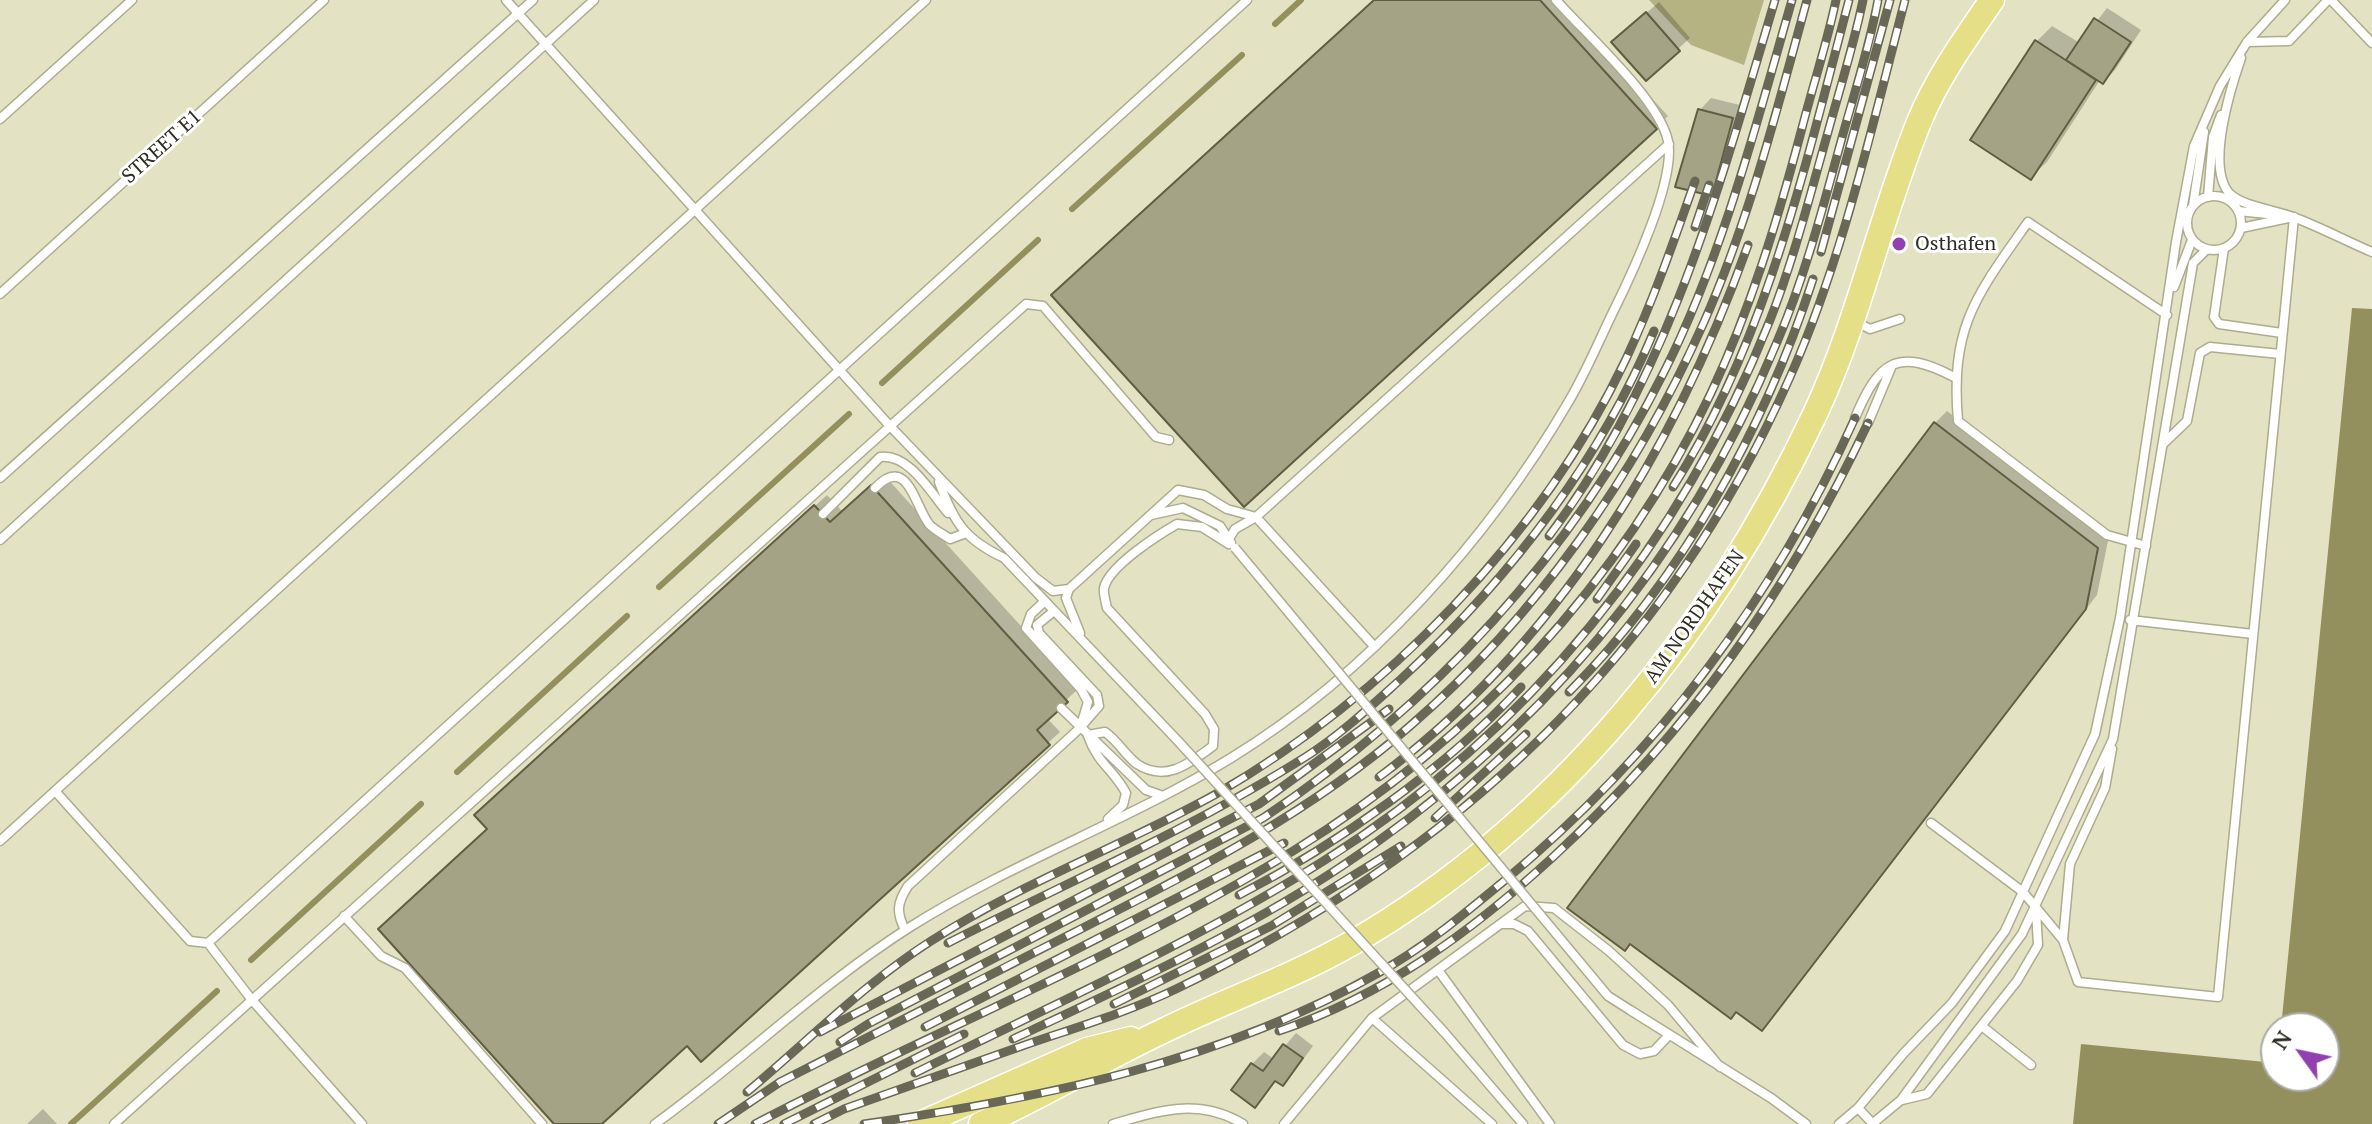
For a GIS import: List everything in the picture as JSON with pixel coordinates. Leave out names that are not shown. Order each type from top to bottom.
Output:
[{"type":"main road","name":"AM NORDHAFEN","points":[[981,1124],[1094,1069],[1160,1032],[1350,945],[1424,897],[1498,838],[1564,778],[1633,702],[1696,623],[1756,530],[1816,411],[1920,120],[1956,50],[1992,0]]},
{"type":"main road","name":"AM NORDHAFEN","points":[[920,1124],[1087,1050],[1160,1032]]},
{"type":"lane","points":[[0,119],[132,0]]},
{"type":"lane","name":"STREET E1","points":[[0,294],[324,0]]},
{"type":"lane","points":[[506,0],[937,478],[1036,578],[1053,591],[1069,589]]},
{"type":"lane","points":[[0,478],[533,0]]},
{"type":"lane","points":[[0,540],[594,0]]},
{"type":"lane","points":[[0,841],[926,0]]},
{"type":"lane","points":[[208,943],[838,367],[1247,0]]},
{"type":"lane","points":[[655,1124],[905,930],[1016,867],[1163,796],[1234,756],[1319,695],[1373,645],[1465,550],[1569,400],[1642,247],[1670,166],[1669,144],[1651,105],[1556,0]]},
{"type":"lane","points":[[1839,1124],[1858,1108],[1903,1054],[1952,1003],[2005,931],[2095,734],[2120,618],[2194,146],[2206,116],[2247,42],[2285,0]]},
{"type":"lane","points":[[2247,42],[2289,41],[2330,0],[2372,43]]},
{"type":"lane","points":[[2208,197],[2213,137],[2247,42]]},
{"type":"lane","points":[[2225,106],[2220,172],[2232,196],[2294,217],[2372,252]]},
{"type":"lane","points":[[2169,299],[2192,240],[2187,223],[2193,206],[2206,116]]},
{"type":"lane","points":[[1229,539],[1235,529],[1256,517],[1669,144]]},
{"type":"lane","points":[[2192,240],[2207,249],[2224,248],[2237,237],[2241,228],[2238,211],[2226,199],[2208,197],[2193,206]]},
{"type":"lane","points":[[2238,211],[2294,217]]},
{"type":"lane","points":[[2241,228],[2294,217]]},
{"type":"lane","points":[[1931,823],[2023,892],[2063,940],[2078,982],[2218,997],[2294,217]]},
{"type":"lane","points":[[2146,546],[2107,535],[1958,421],[1954,377],[1974,299],[2028,222],[2167,315]]},
{"type":"lane","points":[[2224,248],[2214,317],[2219,324],[2282,333]]},
{"type":"lane","points":[[2063,940],[2070,864],[2105,788],[2193,263],[2207,249]]},
{"type":"lane","points":[[114,1124],[1026,304],[1043,306],[1156,437],[1169,440]]},
{"type":"lane","points":[[1851,320],[1870,329],[1900,319]]},
{"type":"lane","points":[[2163,444],[2187,421],[2200,353],[2210,347],[2280,354]]},
{"type":"lane","points":[[1855,418],[1876,377],[1894,364],[1910,359],[1927,363],[1954,377]]},
{"type":"lane","points":[[1868,423],[1894,364]]},
{"type":"lane","points":[[823,514],[880,457],[892,455],[904,462],[978,546],[1004,558],[1105,662],[1444,1032],[1523,1124]]},
{"type":"lane","points":[[875,488],[884,479],[898,478],[912,487],[930,525],[950,539],[966,533]]},
{"type":"lane","points":[[937,478],[952,518]]},
{"type":"lane","points":[[1083,640],[1066,598],[1069,589],[1178,490],[1204,495],[1227,509],[1256,517],[1373,645]]},
{"type":"lane","points":[[1150,515],[1183,508],[1220,526],[1235,548],[1608,996],[1806,1124]]},
{"type":"lane","points":[[1088,735],[1105,732],[1119,742],[1136,764],[1160,773],[1181,769],[1213,746],[1214,729],[1205,714],[1107,608],[1104,588],[1112,574],[1146,543],[1177,524],[1202,527],[1235,548]]},
{"type":"lane","points":[[1045,601],[1031,614],[1026,628],[1081,689],[1088,702],[1080,728]]},
{"type":"lane","points":[[905,930],[898,917],[898,902],[908,886],[1080,728],[1099,706],[1097,695],[1039,633],[1037,625],[1054,611]]},
{"type":"lane","points":[[2120,618],[2253,634]]},
{"type":"lane","points":[[1061,708],[1146,790],[1163,796]]},
{"type":"lane","points":[[1088,735],[1095,757],[1118,779],[1126,793],[1123,805],[1102,825]]},
{"type":"lane","points":[[1858,1108],[1873,1124],[1901,1100],[2022,934],[2113,739]]},
{"type":"lane","points":[[55,791],[190,941],[208,943],[252,1000],[362,1124]]},
{"type":"lane","points":[[1284,1124],[1372,1018],[1525,906],[1554,908],[1668,1005],[1720,1067]]},
{"type":"lane","points":[[1901,1100],[1927,1094],[1983,1027],[2032,959],[2038,945],[2036,907]]},
{"type":"lane","points":[[344,916],[381,956],[405,968],[542,1124]]},
{"type":"lane","points":[[1500,924],[1514,924],[1528,931],[1623,1045],[1640,1054],[1654,1051],[1669,1035]]},
{"type":"lane","points":[[1438,970],[1550,1124]]},
{"type":"lane","points":[[1372,1018],[1492,1124]]},
{"type":"lane","points":[[1983,1027],[2031,1065]]},
{"type":"lane","points":[[1113,1124],[1174,1106],[1210,1108],[1243,1124]]},
{"type":"shaded area","points":[[1649,0],[1764,0],[1744,65],[1691,45]]},
{"type":"shaded area","points":[[2352,308],[2372,309],[2372,1124],[2073,1124],[2081,1044],[2260,1061],[2260,1092],[2340,1092],[2340,1012],[2283,1012]]},
{"type":"building","points":[[1374,0],[1540,0],[1657,129],[1244,507],[1051,295]]},
{"type":"building","points":[[1646,12],[1680,51],[1646,81],[1611,42]]},
{"type":"building","points":[[2094,18],[2131,42],[2103,84],[2066,60]]},
{"type":"building","points":[[2035,40],[2096,80],[2031,180],[1970,140]]},
{"type":"building","points":[[1698,109],[1733,118],[1712,196],[1675,187]]},
{"type":"building","points":[[1934,422],[2098,548],[2086,609],[1762,1031],[1736,1012],[1731,1019],[1630,944],[1625,951],[1567,908]]},
{"type":"building","points":[[871,485],[1068,702],[1037,730],[1050,745],[701,1062],[687,1046],[602,1124],[554,1124],[378,929],[487,829],[474,815],[814,505],[830,522]]},
{"type":"building","points":[[1283,1044],[1303,1058],[1283,1086],[1275,1081],[1255,1108],[1231,1090],[1251,1063],[1263,1071]]},
{"type":"waterway","points":[[1275,24],[1301,0]]},
{"type":"waterway","points":[[1072,209],[1242,55]]},
{"type":"waterway","points":[[882,383],[1038,240]]},
{"type":"waterway","points":[[659,587],[849,414]]},
{"type":"waterway","points":[[457,772],[627,616]]},
{"type":"waterway","points":[[251,960],[421,804]]},
{"type":"waterway","points":[[71,1124],[217,991]]},
{"type":"railway","points":[[1549,536],[1591,475],[1627,412],[1658,346],[1711,210],[1775,0]]},
{"type":"railway","points":[[840,1042],[868,1024],[1263,818],[1384,727],[1440,676],[1493,621],[1542,564],[1587,503],[1628,439],[1664,372],[1721,236],[1792,0]]},
{"type":"railway","points":[[718,1124],[780,1082],[1152,892],[1286,817],[1370,759],[1456,684],[1500,638],[1579,540],[1647,434],[1677,379],[1704,322],[1735,243],[1762,163],[1807,0]]},
{"type":"railway","points":[[755,1124],[1095,959],[1293,851],[1421,760],[1480,708],[1535,652],[1586,593],[1633,530],[1674,463],[1711,393],[1739,329],[1773,229],[1836,0]]},
{"type":"railway","points":[[1673,487],[1706,430],[1758,312],[1799,188],[1849,0]]},
{"type":"railway","points":[[915,1073],[1174,946],[1325,860],[1399,809],[1468,753],[1532,692],[1591,626],[1644,555],[1692,480],[1734,402],[1770,320],[1801,227],[1863,0]]},
{"type":"railway","points":[[1013,1039],[1218,939],[1336,870],[1409,819],[1476,763],[1539,704],[1597,640],[1650,572],[1697,499],[1740,423],[1777,342],[1819,220],[1878,0]]},
{"type":"railway","points":[[1821,252],[1890,0]]},
{"type":"railway","points":[[814,1124],[844,1109],[1138,1006],[1277,936],[1371,877],[1459,811],[1540,739],[1613,660],[1680,574],[1739,479],[1790,377],[1841,239],[1905,0]]},
{"type":"railway","points":[[747,1092],[860,994],[931,941],[1000,901],[1216,794],[1279,755],[1340,710],[1398,660],[1453,606],[1504,549],[1550,488],[1591,425],[1636,337],[1695,181]]},
{"type":"railway","points":[[1695,227],[1709,185]]},
{"type":"railway","points":[[1379,777],[1443,725],[1501,667],[1554,605],[1602,538],[1646,468],[1684,396],[1748,245]]},
{"type":"railway","points":[[1569,692],[1647,602],[1715,500],[1770,391],[1813,279]]},
{"type":"railway","points":[[948,943],[1220,807],[1307,756],[1367,710],[1477,603],[1546,519],[1606,428],[1654,331]]},
{"type":"railway","points":[[864,1124],[1064,1088],[1194,1053],[1320,1003],[1380,972],[1429,941],[1559,832],[1612,781],[1660,727],[1706,670],[1787,549],[1855,418]]},
{"type":"railway","points":[[1279,1031],[1355,999],[1425,959],[1522,885],[1603,809],[1649,759],[1732,656],[1804,544],[1868,423]]},
{"type":"railway","points":[[1597,599],[1636,544]]},
{"type":"railway","points":[[1239,895],[1314,852],[1389,802],[1459,746],[1521,687]]},
{"type":"railway","points":[[820,1032],[1259,804],[1389,709]]},
{"type":"railway","points":[[1435,818],[1526,734]]},
{"type":"railway","points":[[925,1027],[1284,843]]},
{"type":"railway","points":[[1114,1004],[1271,926],[1401,846]]},
{"type":"railway","points":[[784,1124],[964,1034]]},
{"type":"place","name":"Osthafen","points":[[1899,244]]}]
